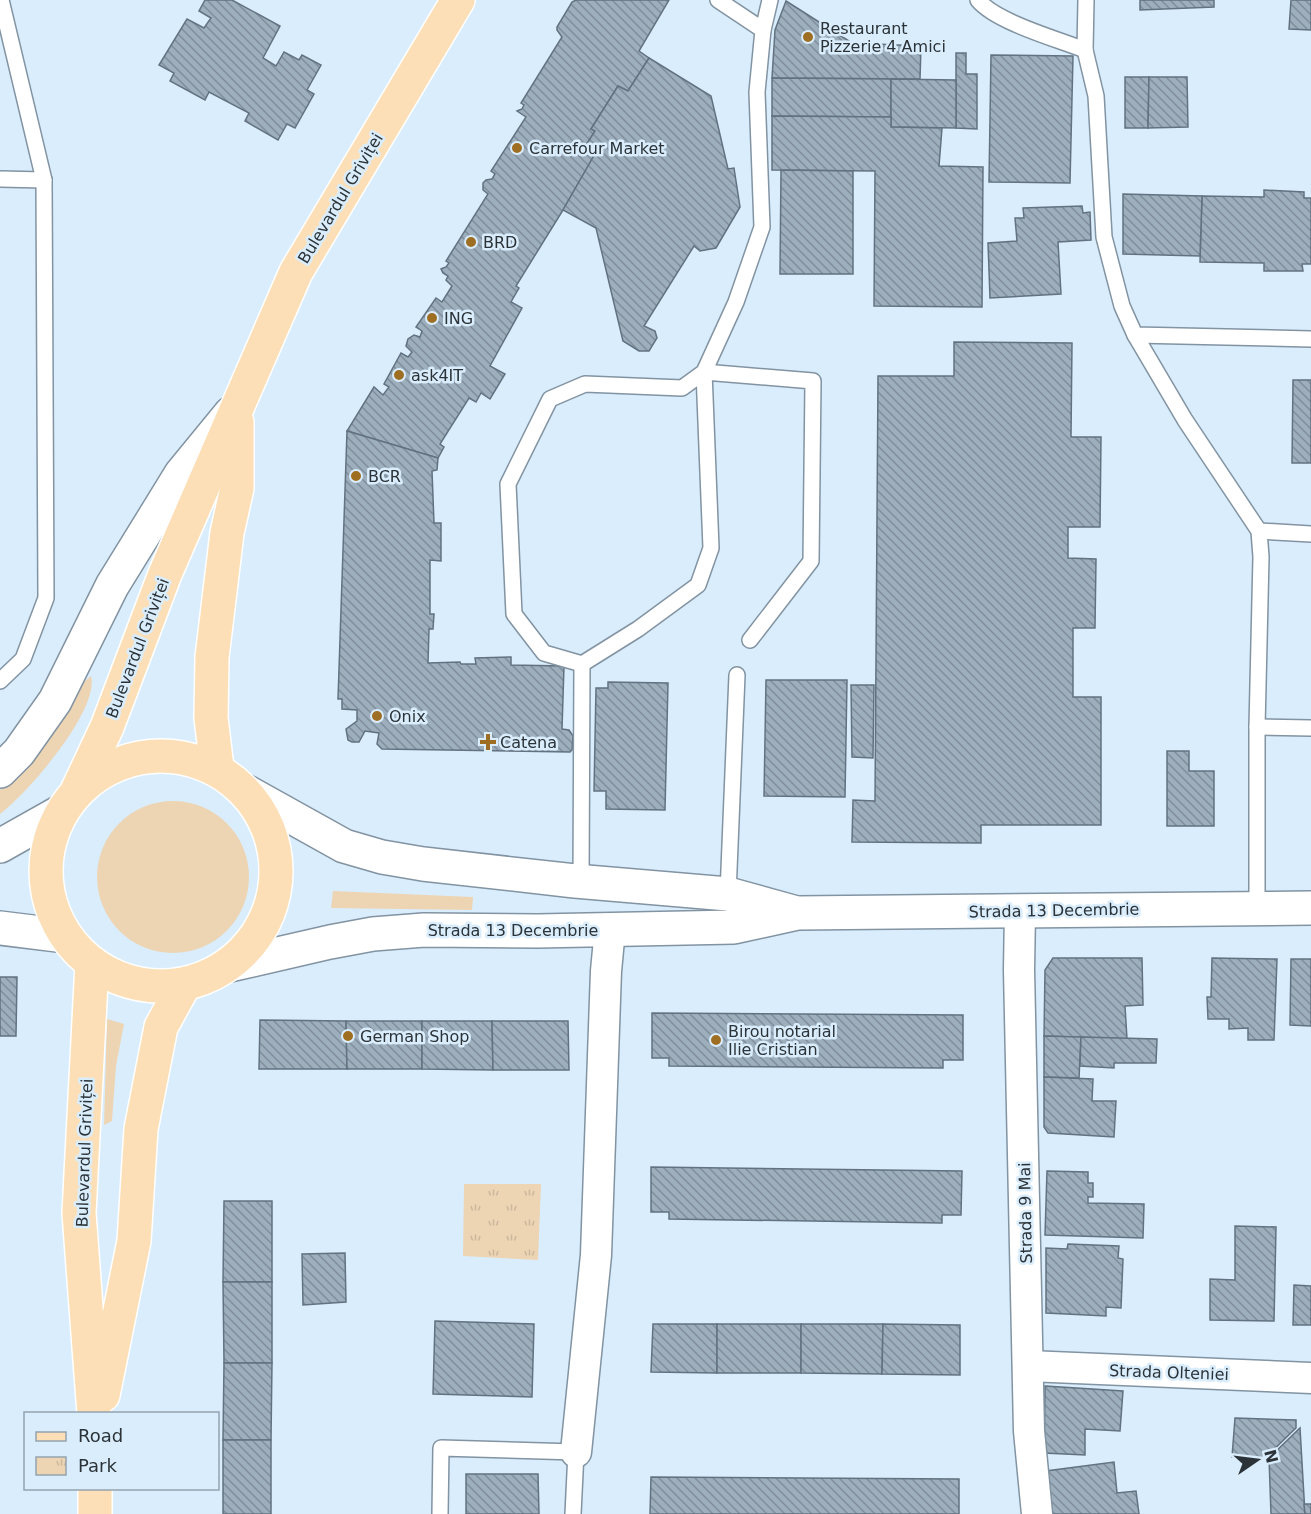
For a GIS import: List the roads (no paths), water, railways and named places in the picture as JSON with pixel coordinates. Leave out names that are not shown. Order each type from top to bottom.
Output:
[{"type":"main road","name":"Bulevardul Griviței","points":[[230,965],[208,977],[184,985],[152,986],[120,979],[92,963],[65,936],[51,906],[45,874],[50,841],[107,727],[165,574],[296,272],[458,0]]},
{"type":"main road","name":"Bulevardul Griviței","points":[[217,768],[211,718],[212,657],[227,533],[237,488],[237,404]]},
{"type":"main road","points":[[0,771],[19,752],[55,701],[112,586],[181,474],[237,404]]},
{"type":"main road","points":[[0,846],[69,801],[107,768],[143,756],[181,756],[217,768],[247,792],[268,825],[277,862],[274,901],[257,936],[230,965]]},
{"type":"main road","name":"Strada 13 Decembrie","points":[[247,792],[344,846],[382,857],[423,864],[581,882],[728,894],[798,914]]},
{"type":"main road","name":"Strada 13 Decembrie","points":[[230,965],[373,934],[424,930],[538,931],[735,927],[798,914],[1311,908]]},
{"type":"main road","points":[[0,928],[65,936]]},
{"type":"main road","name":"Bulevardul Griviței","points":[[92,963],[79,1213],[94,1412]]},
{"type":"main road","points":[[99,1412],[134,1241],[141,1129],[161,1027],[184,985]]},
{"type":"main road","points":[[95,1490],[95,1514]]},
{"type":"street","name":"Strada 9 Mai","points":[[1020,911],[1019,970],[1029,1431],[1037,1514]]},
{"type":"street","points":[[576,1452],[596,1255],[605,994],[610,929]]},
{"type":"street","name":"Strada Olteniei","points":[[1028,1366],[1311,1378]]},
{"type":"lane","points":[[0,681],[24,659],[46,598],[44,180],[1,0]]},
{"type":"lane","points":[[718,0],[763,30]]},
{"type":"lane","points":[[750,640],[811,561],[813,381],[704,372],[682,388],[585,384],[550,399],[508,484],[514,614],[544,653],[582,664],[638,629],[698,585],[711,548],[704,372],[736,302],[762,227],[757,92],[763,30],[770,0]]},
{"type":"lane","points":[[978,0],[985,9],[1085,50]]},
{"type":"lane","points":[[1086,0],[1085,50],[1096,96],[1104,237],[1122,306],[1135,335],[1185,420],[1259,531],[1261,557],[1257,727],[1257,908]]},
{"type":"lane","points":[[0,179],[44,180]]},
{"type":"lane","points":[[1135,335],[1311,339]]},
{"type":"lane","points":[[1259,531],[1311,534]]},
{"type":"lane","points":[[581,882],[582,664]]},
{"type":"lane","points":[[728,894],[736,675]]},
{"type":"lane","points":[[1257,727],[1311,728]]},
{"type":"lane","points":[[440,1514],[441,1448],[576,1452],[573,1514]]},
{"type":"place","name":"Restaurant Pizzerie 4 Amici","points":[[808,37]]},
{"type":"place","name":"Carrefour Market","points":[[517,148]]},
{"type":"place","name":"BRD","points":[[471,242]]},
{"type":"place","name":"ING","points":[[432,318]]},
{"type":"place","name":"ask4IT","points":[[399,375]]},
{"type":"place","name":"BCR","points":[[356,476]]},
{"type":"place","name":"Onix","points":[[377,716]]},
{"type":"place","name":"Catena","points":[[488,742]]},
{"type":"place","name":"German Shop","points":[[348,1036]]},
{"type":"place","name":"Birou notarial Ilie Cristian","points":[[716,1040]]}]
